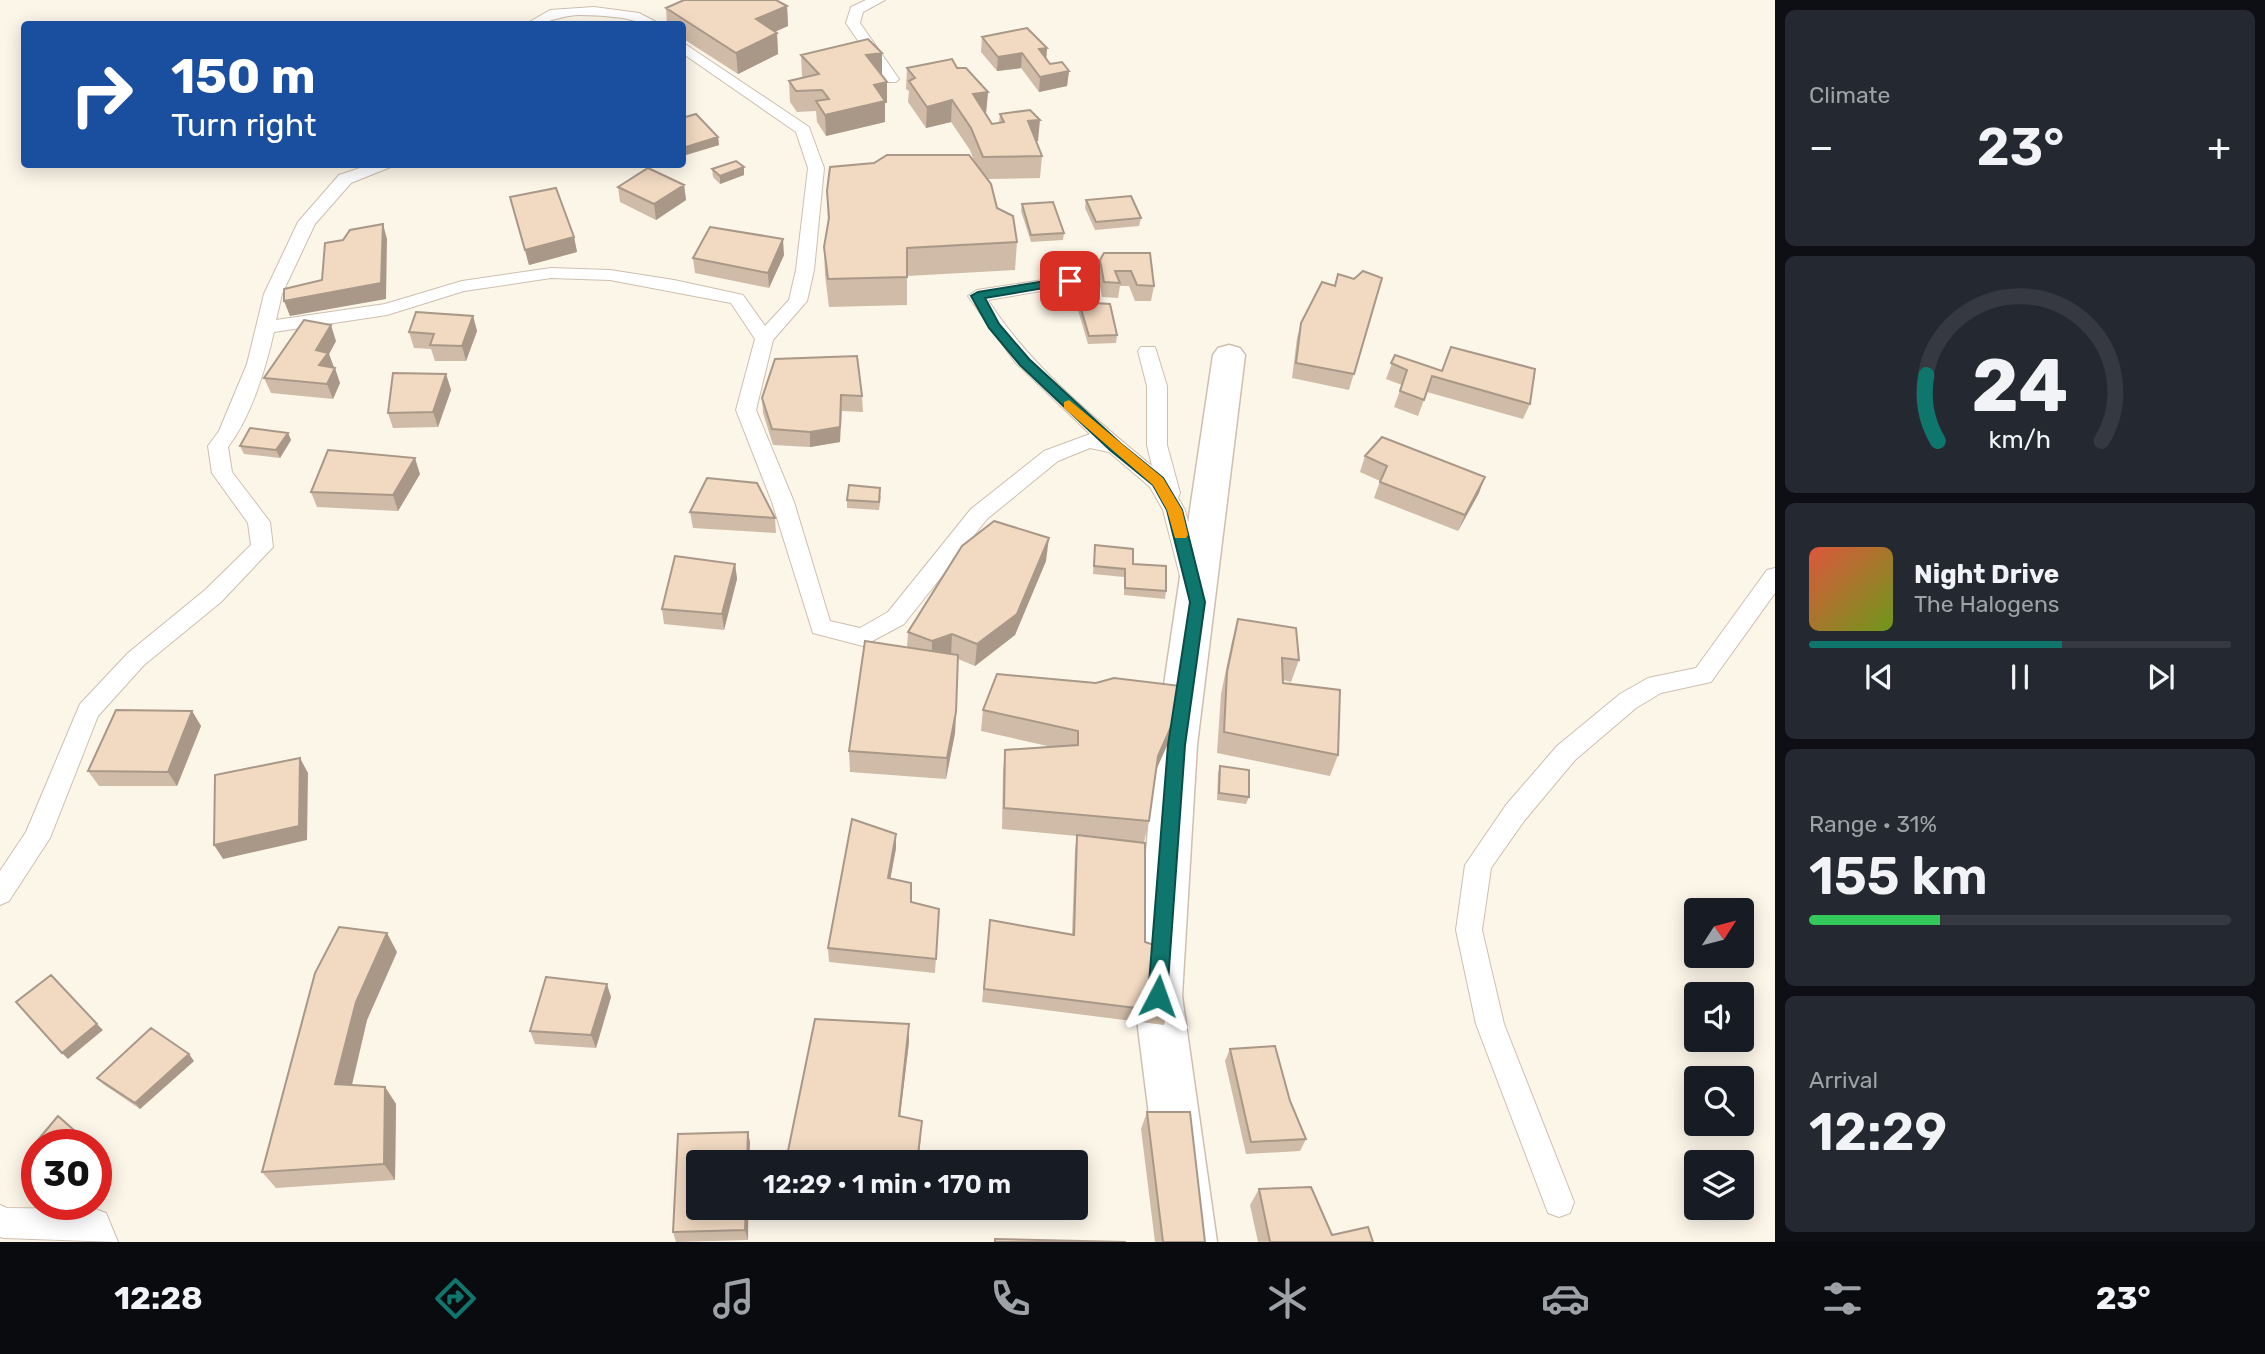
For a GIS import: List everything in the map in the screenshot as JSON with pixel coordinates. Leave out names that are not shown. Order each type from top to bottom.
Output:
[{"type":"street","points":[[1191,1242],[1158,996],[1176,745],[1198,602],[1229,355]]},
{"type":"lane","points":[[539,21],[579,0]]},
{"type":"lane","points":[[878,0],[856,10],[853,23],[891,79]]},
{"type":"lane","points":[[556,12],[604,12],[648,21]]},
{"type":"lane","points":[[686,49],[803,130],[816,168],[805,270],[798,301],[764,339],[746,410],[783,502],[821,627],[863,637],[896,618],[979,514],[1051,456],[1088,441],[1115,446]]},
{"type":"lane","points":[[0,893],[37,838],[88,711],[136,659],[213,596],[262,547],[259,522],[222,473],[218,446],[228,433],[257,364],[273,294],[307,222],[345,179],[378,168]]},
{"type":"lane","points":[[266,327],[387,309],[462,286],[551,274],[575,274],[624,277],[737,299],[764,339]]},
{"type":"lane","points":[[1070,281],[978,296],[994,325],[1024,362],[1158,482],[1174,510]]},
{"type":"lane","points":[[1148,351],[1157,386],[1157,445],[1198,602]]},
{"type":"lane","points":[[1559,1202],[1490,1024],[1469,930],[1478,865],[1515,813],[1566,753],[1628,701],[1657,685],[1703,676],[1775,576]]},
{"type":"lane","points":[[0,1220],[4,1223],[95,1224],[102,1242]]},
{"type":"building","points":[[684,0],[776,0],[787,6],[756,19],[777,33],[736,53],[666,8]]},
{"type":"building","points":[[1027,28],[1047,48],[1039,49],[1050,64],[1062,62],[1069,71],[1040,77],[1022,53],[998,57],[982,37]]},
{"type":"building","points":[[868,39],[882,53],[866,55],[887,82],[874,85],[885,101],[825,115],[816,101],[829,99],[822,90],[796,91],[789,81],[819,74],[801,55]]},
{"type":"building","points":[[952,59],[957,68],[966,68],[988,92],[973,94],[992,124],[1004,122],[1000,114],[1030,110],[1040,120],[1028,121],[1042,156],[983,157],[971,128],[952,100],[927,107],[909,81],[915,78],[907,68]]},
{"type":"building","points":[[696,114],[718,137],[686,147],[686,117]]},
{"type":"building","points":[[887,155],[969,155],[991,184],[997,208],[1013,216],[1017,242],[907,248],[907,277],[828,279],[824,247],[829,218],[827,191],[830,167],[874,163]]},
{"type":"building","points":[[736,161],[744,167],[720,176],[712,169]]},
{"type":"building","points":[[648,168],[684,185],[654,204],[618,187]]},
{"type":"building","points":[[556,188],[574,237],[525,250],[510,197]]},
{"type":"building","points":[[1131,196],[1141,218],[1096,222],[1086,200]]},
{"type":"building","points":[[1053,202],[1064,233],[1031,235],[1022,204]]},
{"type":"building","points":[[383,224],[381,283],[284,301],[284,289],[322,280],[325,243],[343,240],[350,230]]},
{"type":"building","points":[[710,227],[783,239],[768,273],[693,258]]},
{"type":"building","points":[[1104,253],[1150,253],[1154,286],[1137,285],[1131,271],[1115,271],[1120,283],[1104,282],[1100,260]]},
{"type":"building","points":[[1363,271],[1382,278],[1354,374],[1296,363],[1301,323],[1322,282],[1335,286],[1338,274],[1354,279]]},
{"type":"building","points":[[1079,302],[1110,304],[1117,335],[1089,336]]},
{"type":"building","points":[[416,312],[473,316],[462,346],[430,345],[434,334],[409,332]]},
{"type":"building","points":[[304,320],[331,325],[316,350],[328,353],[319,365],[335,368],[327,384],[264,378]]},
{"type":"building","points":[[1451,347],[1535,369],[1530,404],[1432,376],[1424,400],[1400,391],[1407,370],[1391,363],[1395,355],[1442,371]]},
{"type":"building","points":[[857,356],[862,396],[841,395],[840,427],[810,432],[772,429],[762,398],[775,359]]},
{"type":"building","points":[[393,373],[446,374],[433,412],[388,413]]},
{"type":"building","points":[[250,428],[288,433],[276,450],[240,446]]},
{"type":"building","points":[[1382,437],[1485,477],[1465,515],[1380,482],[1387,466],[1365,456]]},
{"type":"building","points":[[328,450],[415,458],[393,495],[311,492]]},
{"type":"building","points":[[707,478],[757,483],[775,518],[690,512]]},
{"type":"building","points":[[849,485],[880,488],[879,502],[847,500]]},
{"type":"building","points":[[994,521],[1049,538],[1017,614],[977,644],[952,634],[932,641],[908,632],[962,546]]},
{"type":"building","points":[[1095,545],[1133,549],[1133,564],[1166,566],[1166,591],[1125,588],[1125,569],[1094,566]]},
{"type":"building","points":[[675,556],[735,564],[722,614],[662,609]]},
{"type":"building","points":[[1238,619],[1296,628],[1299,660],[1282,658],[1283,683],[1340,690],[1338,755],[1224,732],[1227,672]]},
{"type":"building","points":[[865,641],[958,655],[956,712],[947,758],[849,751]]},
{"type":"building","points":[[997,674],[1096,683],[1114,678],[1181,686],[1178,711],[1158,756],[1149,821],[1004,808],[1005,750],[1078,745],[1078,731],[983,710]]},
{"type":"building","points":[[116,710],[192,711],[168,772],[88,771]]},
{"type":"building","points":[[300,758],[299,826],[214,845],[215,775]]},
{"type":"building","points":[[1220,766],[1249,770],[1249,797],[1219,793]]},
{"type":"building","points":[[852,819],[896,834],[888,878],[911,883],[911,902],[939,909],[936,959],[828,948]]},
{"type":"building","points":[[1077,835],[1145,843],[1145,942],[1166,949],[1168,1012],[984,989],[990,920],[1074,935]]},
{"type":"building","points":[[339,927],[387,933],[356,1002],[335,1084],[385,1087],[384,1164],[262,1172],[315,973]]},
{"type":"building","points":[[51,975],[97,1024],[62,1053],[16,1002]]},
{"type":"building","points":[[546,977],[607,984],[591,1035],[530,1031]]},
{"type":"building","points":[[815,1019],[909,1024],[899,1116],[922,1121],[918,1150],[788,1150]]},
{"type":"building","points":[[151,1028],[189,1054],[135,1103],[97,1078]]},
{"type":"building","points":[[1275,1046],[1290,1101],[1306,1139],[1251,1142],[1230,1049]]},
{"type":"building","points":[[1147,1112],[1190,1112],[1205,1242],[1163,1242]]},
{"type":"building","points":[[58,1116],[73,1129],[47,1129]]},
{"type":"building","points":[[748,1132],[747,1150],[686,1150],[686,1220],[745,1220],[745,1230],[673,1232],[678,1134]]},
{"type":"building","points":[[1311,1187],[1332,1235],[1368,1227],[1373,1242],[1270,1242],[1259,1189]]},
{"type":"building","points":[[995,1239],[1126,1242],[995,1242]]},
{"type":"slow traffic","points":[[1069,405],[1158,482],[1174,510],[1180,535]]},
{"type":"route","points":[[1070,281],[978,296],[994,325],[1024,362],[1158,482],[1174,510],[1198,602],[1176,745],[1158,996]]}]
